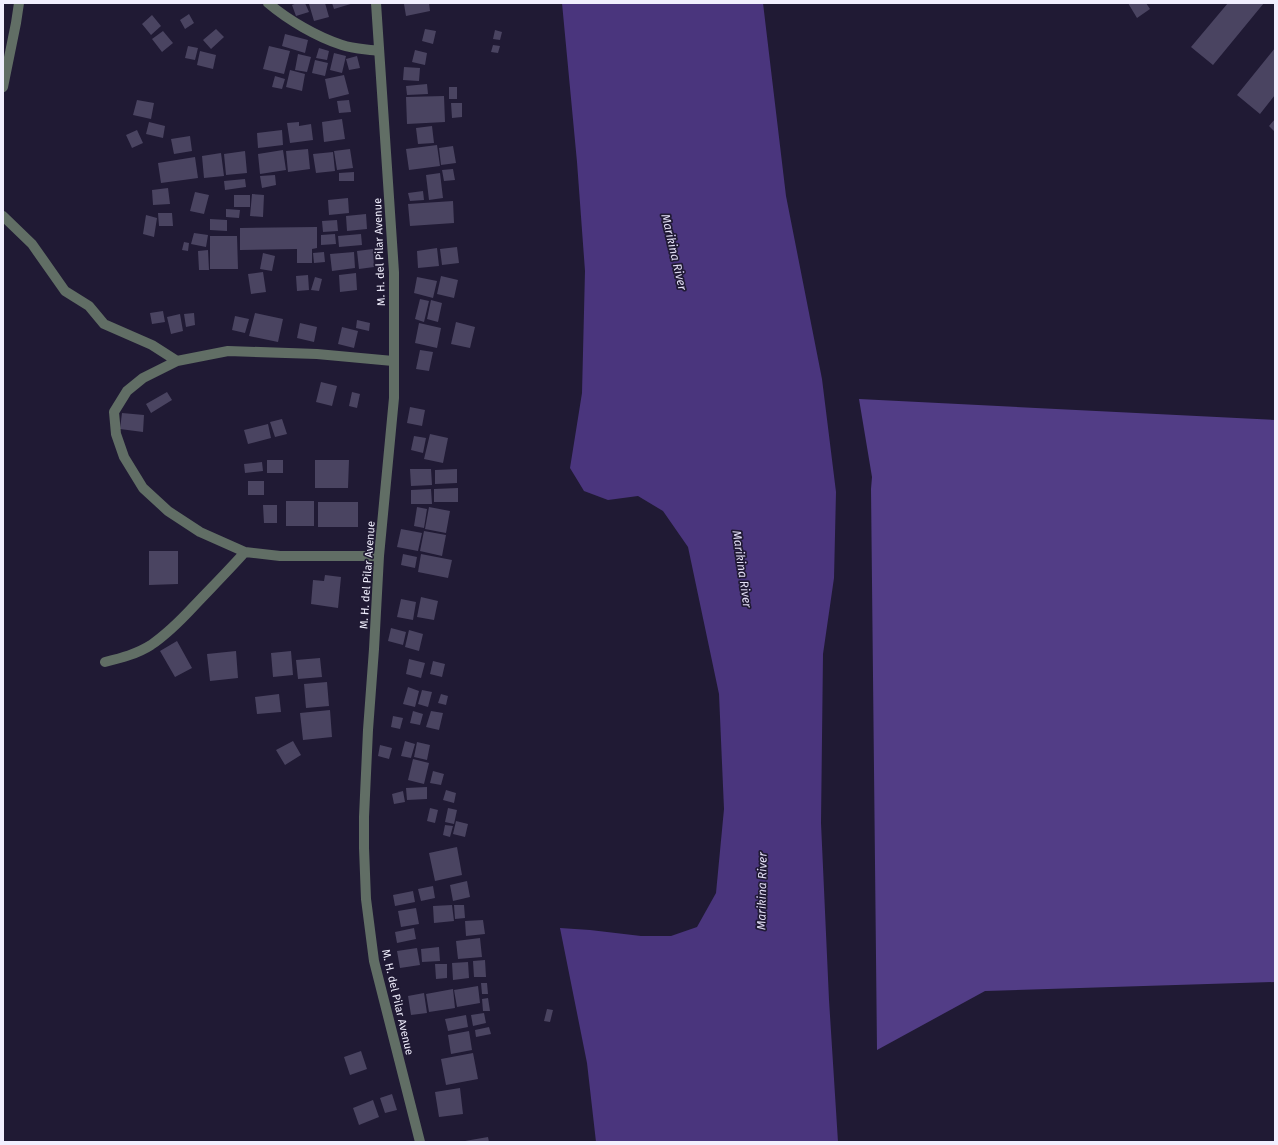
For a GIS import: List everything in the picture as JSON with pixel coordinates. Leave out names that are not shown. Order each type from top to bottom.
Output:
[{"type":"street","points":[[3,88],[19,3]]},
{"type":"street","points":[[268,3],[280,13],[325,39],[343,46],[379,50]]},
{"type":"street","name":"M. H. del Pilar Avenue","points":[[376,3],[394,272],[394,398],[379,556],[368,730],[364,816],[366,899],[374,961],[420,1142]]},
{"type":"street","points":[[3,216],[32,244],[65,291],[89,306],[104,324],[152,345],[177,361]]},
{"type":"street","points":[[379,556],[280,556],[245,552],[200,532],[168,510],[143,488],[124,457],[116,434],[114,412],[127,391],[144,378],[177,361],[228,351],[317,354],[393,361]]},
{"type":"street","points":[[105,662],[125,658],[150,645],[163,636],[202,598],[245,552]]},
{"type":"shaded area","points":[[859,399],[1275,420],[1275,982],[985,991],[877,1050],[872,477]]},
{"type":"water","name":"Marikina River","points":[[562,3],[763,3],[786,196],[822,379],[836,492],[834,578],[823,654],[821,823],[829,1000],[838,1142],[596,1142],[587,1063],[560,928],[641,936],[671,936],[697,927],[716,893],[724,809],[719,694],[688,547],[663,511],[638,496],[608,500],[584,491],[570,468],[582,393],[585,271],[577,162]]},
{"type":"building","points":[[297,3],[305,3],[309,12],[296,16],[292,5]]},
{"type":"building","points":[[325,3],[329,17],[314,21],[309,4]]},
{"type":"building","points":[[332,3],[354,3],[334,9]]},
{"type":"building","points":[[429,3],[430,11],[406,16],[404,4]]},
{"type":"building","points":[[1128,3],[1146,3],[1150,9],[1137,18]]},
{"type":"building","points":[[1228,3],[1264,3],[1213,65],[1191,47]]},
{"type":"building","points":[[189,14],[194,23],[185,29],[180,20]]},
{"type":"building","points":[[152,15],[161,26],[151,35],[142,24]]},
{"type":"building","points":[[216,29],[224,37],[211,49],[203,40]]},
{"type":"building","points":[[425,29],[436,31],[433,44],[422,41]]},
{"type":"building","points":[[495,30],[502,32],[500,40],[493,39]]},
{"type":"building","points":[[163,31],[173,43],[162,52],[152,39]]},
{"type":"building","points":[[285,34],[308,40],[305,53],[282,46]]},
{"type":"building","points":[[493,45],[500,46],[498,53],[491,52]]},
{"type":"building","points":[[188,46],[198,48],[195,60],[185,58]]},
{"type":"building","points":[[269,46],[290,51],[284,74],[263,69]]},
{"type":"building","points":[[319,48],[329,51],[327,60],[316,58]]},
{"type":"building","points":[[1275,48],[1275,95],[1260,114],[1237,95]]},
{"type":"building","points":[[415,50],[427,53],[425,65],[412,62]]},
{"type":"building","points":[[200,51],[216,55],[213,69],[197,65]]},
{"type":"building","points":[[334,53],[346,56],[342,73],[330,70]]},
{"type":"building","points":[[298,54],[311,57],[307,72],[295,70]]},
{"type":"building","points":[[357,56],[360,68],[349,70],[346,59]]},
{"type":"building","points":[[315,60],[328,63],[325,76],[312,73]]},
{"type":"building","points":[[404,67],[420,68],[419,81],[403,80]]},
{"type":"building","points":[[290,70],[305,74],[302,91],[286,87]]},
{"type":"building","points":[[344,75],[349,94],[329,99],[325,79]]},
{"type":"building","points":[[275,76],[285,79],[282,89],[272,87]]},
{"type":"building","points":[[427,84],[428,94],[407,95],[406,86]]},
{"type":"building","points":[[449,87],[457,87],[457,99],[449,99]]},
{"type":"building","points":[[444,96],[445,122],[407,124],[406,97]]},
{"type":"building","points":[[137,100],[154,103],[151,119],[133,115]]},
{"type":"building","points":[[349,100],[351,112],[339,113],[337,101]]},
{"type":"building","points":[[451,103],[462,103],[462,117],[452,118]]},
{"type":"building","points":[[342,119],[345,139],[324,142],[322,122]]},
{"type":"building","points":[[1275,119],[1275,132],[1269,126]]},
{"type":"building","points":[[149,122],[165,126],[163,138],[146,134]]},
{"type":"building","points":[[299,122],[299,126],[311,124],[313,140],[290,143],[287,123]]},
{"type":"building","points":[[432,126],[434,143],[418,144],[416,128]]},
{"type":"building","points":[[137,130],[143,143],[132,148],[126,135]]},
{"type":"building","points":[[282,130],[283,145],[258,148],[257,133]]},
{"type":"building","points":[[190,136],[192,151],[174,154],[171,139]]},
{"type":"building","points":[[437,145],[440,166],[409,170],[406,149]]},
{"type":"building","points":[[453,146],[456,163],[441,165],[439,148]]},
{"type":"building","points":[[308,149],[310,169],[288,172],[286,151]]},
{"type":"building","points":[[350,149],[353,168],[337,170],[334,151]]},
{"type":"building","points":[[283,150],[286,170],[260,174],[258,154]]},
{"type":"building","points":[[245,151],[247,173],[226,175],[224,154]]},
{"type":"building","points":[[333,152],[335,171],[316,173],[313,154]]},
{"type":"building","points":[[221,153],[224,176],[204,178],[202,156]]},
{"type":"building","points":[[195,157],[198,178],[161,183],[158,163]]},
{"type":"building","points":[[453,169],[455,180],[444,181],[442,170]]},
{"type":"building","points":[[354,172],[354,181],[339,181],[339,173]]},
{"type":"building","points":[[440,173],[443,198],[429,200],[426,175]]},
{"type":"building","points":[[275,175],[276,185],[262,188],[260,176]]},
{"type":"building","points":[[245,179],[246,187],[225,190],[224,181]]},
{"type":"building","points":[[168,188],[170,204],[153,205],[152,190]]},
{"type":"building","points":[[423,191],[424,200],[410,201],[408,193]]},
{"type":"building","points":[[195,192],[209,195],[204,214],[190,211]]},
{"type":"building","points":[[252,194],[264,195],[263,217],[250,216]]},
{"type":"building","points":[[234,195],[250,195],[250,207],[234,207]]},
{"type":"building","points":[[348,198],[349,213],[329,215],[328,200]]},
{"type":"building","points":[[453,201],[454,223],[410,226],[408,204]]},
{"type":"building","points":[[226,209],[240,210],[239,218],[226,217]]},
{"type":"building","points":[[158,213],[172,213],[173,226],[159,226]]},
{"type":"building","points":[[366,214],[367,229],[347,231],[346,216]]},
{"type":"building","points":[[146,215],[157,218],[154,237],[143,234]]},
{"type":"building","points":[[210,219],[227,220],[227,231],[210,230]]},
{"type":"building","points":[[337,220],[338,231],[323,232],[322,221]]},
{"type":"building","points":[[317,227],[317,248],[312,249],[312,263],[297,263],[297,249],[240,250],[240,228]]},
{"type":"building","points":[[194,233],[208,235],[206,247],[191,244]]},
{"type":"building","points":[[335,234],[336,244],[321,245],[321,235]]},
{"type":"building","points":[[361,234],[362,245],[339,247],[338,236]]},
{"type":"building","points":[[210,236],[237,236],[238,269],[210,269]]},
{"type":"building","points":[[184,242],[189,243],[188,251],[182,250]]},
{"type":"building","points":[[457,247],[459,263],[442,265],[440,249]]},
{"type":"building","points":[[437,248],[439,266],[418,268],[417,251]]},
{"type":"building","points":[[373,249],[374,267],[359,269],[357,251]]},
{"type":"building","points":[[208,250],[209,270],[199,270],[198,251]]},
{"type":"building","points":[[324,252],[325,262],[314,263],[313,253]]},
{"type":"building","points":[[354,252],[355,268],[332,271],[330,254]]},
{"type":"building","points":[[263,253],[275,256],[272,271],[260,269]]},
{"type":"building","points":[[263,272],[266,292],[251,294],[248,274]]},
{"type":"building","points":[[356,273],[357,290],[340,292],[339,275]]},
{"type":"building","points":[[308,275],[309,290],[297,291],[296,276]]},
{"type":"building","points":[[441,276],[458,280],[454,298],[437,294]]},
{"type":"building","points":[[315,277],[322,279],[319,291],[311,290]]},
{"type":"building","points":[[417,277],[437,281],[433,298],[414,293]]},
{"type":"building","points":[[420,299],[429,301],[424,322],[415,319]]},
{"type":"building","points":[[431,300],[442,303],[438,322],[427,319]]},
{"type":"building","points":[[163,311],[165,322],[152,324],[150,313]]},
{"type":"building","points":[[194,313],[195,325],[186,327],[184,314]]},
{"type":"building","points":[[255,313],[283,319],[278,342],[249,336]]},
{"type":"building","points":[[180,314],[183,331],[171,334],[167,317]]},
{"type":"building","points":[[235,316],[249,319],[245,333],[232,330]]},
{"type":"building","points":[[357,320],[370,323],[369,331],[356,328]]},
{"type":"building","points":[[456,322],[475,327],[470,348],[451,344]]},
{"type":"building","points":[[300,323],[317,327],[314,342],[297,338]]},
{"type":"building","points":[[419,323],[441,328],[437,348],[415,343]]},
{"type":"building","points":[[342,327],[358,331],[354,348],[338,344]]},
{"type":"building","points":[[420,350],[433,352],[429,371],[416,369]]},
{"type":"building","points":[[321,382],[337,386],[332,406],[316,402]]},
{"type":"building","points":[[167,392],[172,400],[151,413],[146,404]]},
{"type":"building","points":[[352,392],[360,394],[357,408],[349,406]]},
{"type":"building","points":[[410,407],[425,410],[422,426],[407,423]]},
{"type":"building","points":[[122,413],[144,415],[143,432],[120,429]]},
{"type":"building","points":[[282,419],[287,434],[275,437],[270,422]]},
{"type":"building","points":[[268,424],[271,438],[248,444],[244,430]]},
{"type":"building","points":[[430,434],[448,438],[443,463],[424,459]]},
{"type":"building","points":[[414,436],[426,438],[423,453],[411,450]]},
{"type":"building","points":[[267,460],[283,460],[283,473],[267,473]]},
{"type":"building","points":[[315,460],[349,460],[348,488],[315,488]]},
{"type":"building","points":[[262,462],[263,471],[245,473],[244,464]]},
{"type":"building","points":[[410,469],[431,469],[432,485],[411,486]]},
{"type":"building","points":[[457,469],[457,483],[435,484],[435,470]]},
{"type":"building","points":[[248,481],[264,481],[264,495],[248,495]]},
{"type":"building","points":[[458,488],[458,502],[434,502],[434,489]]},
{"type":"building","points":[[431,489],[432,504],[411,504],[411,490]]},
{"type":"building","points":[[286,501],[314,501],[314,526],[286,526]]},
{"type":"building","points":[[318,502],[358,502],[358,527],[318,527]]},
{"type":"building","points":[[263,505],[277,505],[277,523],[264,523]]},
{"type":"building","points":[[417,507],[427,509],[424,528],[414,526]]},
{"type":"building","points":[[429,507],[450,511],[446,533],[425,529]]},
{"type":"building","points":[[401,529],[422,533],[418,551],[397,547]]},
{"type":"building","points":[[424,531],[446,535],[442,556],[420,551]]},
{"type":"building","points":[[149,551],[178,551],[178,584],[149,585]]},
{"type":"building","points":[[403,554],[417,557],[415,568],[401,565]]},
{"type":"building","points":[[421,554],[452,560],[448,578],[418,572]]},
{"type":"building","points":[[325,575],[341,577],[338,608],[311,604],[313,580],[324,581]]},
{"type":"building","points":[[421,597],[438,601],[434,620],[417,617]]},
{"type":"building","points":[[401,599],[416,602],[413,620],[397,617]]},
{"type":"building","points":[[391,628],[406,632],[403,645],[388,641]]},
{"type":"building","points":[[409,630],[423,634],[419,651],[405,647]]},
{"type":"building","points":[[177,641],[192,668],[175,677],[160,651]]},
{"type":"building","points":[[236,651],[238,678],[210,681],[207,654]]},
{"type":"building","points":[[291,651],[293,675],[273,677],[271,653]]},
{"type":"building","points":[[320,658],[322,677],[298,679],[296,660]]},
{"type":"building","points":[[409,659],[425,663],[421,678],[406,674]]},
{"type":"building","points":[[433,661],[445,664],[442,677],[430,674]]},
{"type":"building","points":[[327,682],[329,706],[306,708],[304,684]]},
{"type":"building","points":[[408,687],[419,691],[415,707],[403,704]]},
{"type":"building","points":[[422,690],[432,692],[428,707],[418,704]]},
{"type":"building","points":[[279,694],[281,712],[257,714],[255,697]]},
{"type":"building","points":[[441,694],[448,696],[446,705],[438,703]]},
{"type":"building","points":[[330,710],[332,737],[303,740],[300,713]]},
{"type":"building","points":[[413,711],[423,714],[420,725],[410,723]]},
{"type":"building","points":[[431,711],[443,713],[439,730],[426,727]]},
{"type":"building","points":[[393,716],[403,718],[400,729],[391,727]]},
{"type":"building","points":[[293,741],[301,755],[285,765],[276,750]]},
{"type":"building","points":[[405,741],[415,744],[411,758],[401,756]]},
{"type":"building","points":[[417,742],[430,745],[427,760],[414,757]]},
{"type":"building","points":[[380,745],[392,748],[389,759],[378,756]]},
{"type":"building","points":[[413,759],[429,763],[424,784],[408,780]]},
{"type":"building","points":[[433,771],[444,774],[441,785],[430,783]]},
{"type":"building","points":[[427,787],[427,799],[407,800],[406,788]]},
{"type":"building","points":[[446,790],[456,793],[454,803],[443,800]]},
{"type":"building","points":[[403,791],[405,802],[394,804],[392,794]]},
{"type":"building","points":[[430,808],[438,810],[435,823],[427,821]]},
{"type":"building","points":[[448,808],[457,810],[454,824],[445,822]]},
{"type":"building","points":[[456,821],[468,824],[465,837],[453,834]]},
{"type":"building","points":[[445,825],[453,826],[450,837],[443,835]]},
{"type":"building","points":[[457,847],[462,875],[435,881],[429,853]]},
{"type":"building","points":[[467,881],[470,897],[453,901],[450,885]]},
{"type":"building","points":[[433,886],[435,898],[421,901],[418,889]]},
{"type":"building","points":[[413,891],[415,902],[395,906],[393,895]]},
{"type":"building","points":[[452,905],[454,921],[434,923],[433,906]]},
{"type":"building","points":[[454,905],[464,905],[465,918],[455,919]]},
{"type":"building","points":[[416,908],[419,924],[401,927],[398,911]]},
{"type":"building","points":[[483,920],[485,934],[466,936],[465,921]]},
{"type":"building","points":[[414,928],[416,939],[397,943],[395,932]]},
{"type":"building","points":[[480,938],[482,957],[458,959],[456,941]]},
{"type":"building","points":[[439,947],[440,961],[422,962],[421,949]]},
{"type":"building","points":[[417,948],[420,965],[400,968],[397,951]]},
{"type":"building","points":[[485,960],[486,977],[474,977],[473,961]]},
{"type":"building","points":[[468,962],[469,978],[453,980],[452,963]]},
{"type":"building","points":[[435,964],[447,964],[447,978],[436,979]]},
{"type":"building","points":[[481,983],[487,983],[488,994],[482,994]]},
{"type":"building","points":[[478,986],[480,1003],[457,1007],[454,990]]},
{"type":"building","points":[[453,989],[455,1008],[429,1012],[426,994]]},
{"type":"building","points":[[424,993],[427,1013],[411,1015],[408,996]]},
{"type":"building","points":[[488,998],[490,1011],[483,1011],[482,999]]},
{"type":"building","points":[[547,1009],[553,1010],[550,1022],[544,1021]]},
{"type":"building","points":[[484,1013],[486,1023],[473,1026],[471,1015]]},
{"type":"building","points":[[466,1015],[468,1027],[448,1031],[445,1019]]},
{"type":"building","points":[[489,1027],[491,1034],[476,1037],[475,1030]]},
{"type":"building","points":[[469,1031],[472,1050],[451,1054],[448,1035]]},
{"type":"building","points":[[361,1051],[367,1069],[350,1075],[344,1057]]},
{"type":"building","points":[[473,1053],[478,1079],[446,1085],[441,1059]]},
{"type":"building","points":[[460,1088],[463,1114],[439,1117],[435,1092]]},
{"type":"building","points":[[392,1094],[397,1110],[385,1113],[380,1098]]},
{"type":"building","points":[[373,1100],[379,1117],[359,1125],[353,1108]]},
{"type":"building","points":[[488,1137],[489,1142],[465,1142],[465,1141]]}]
